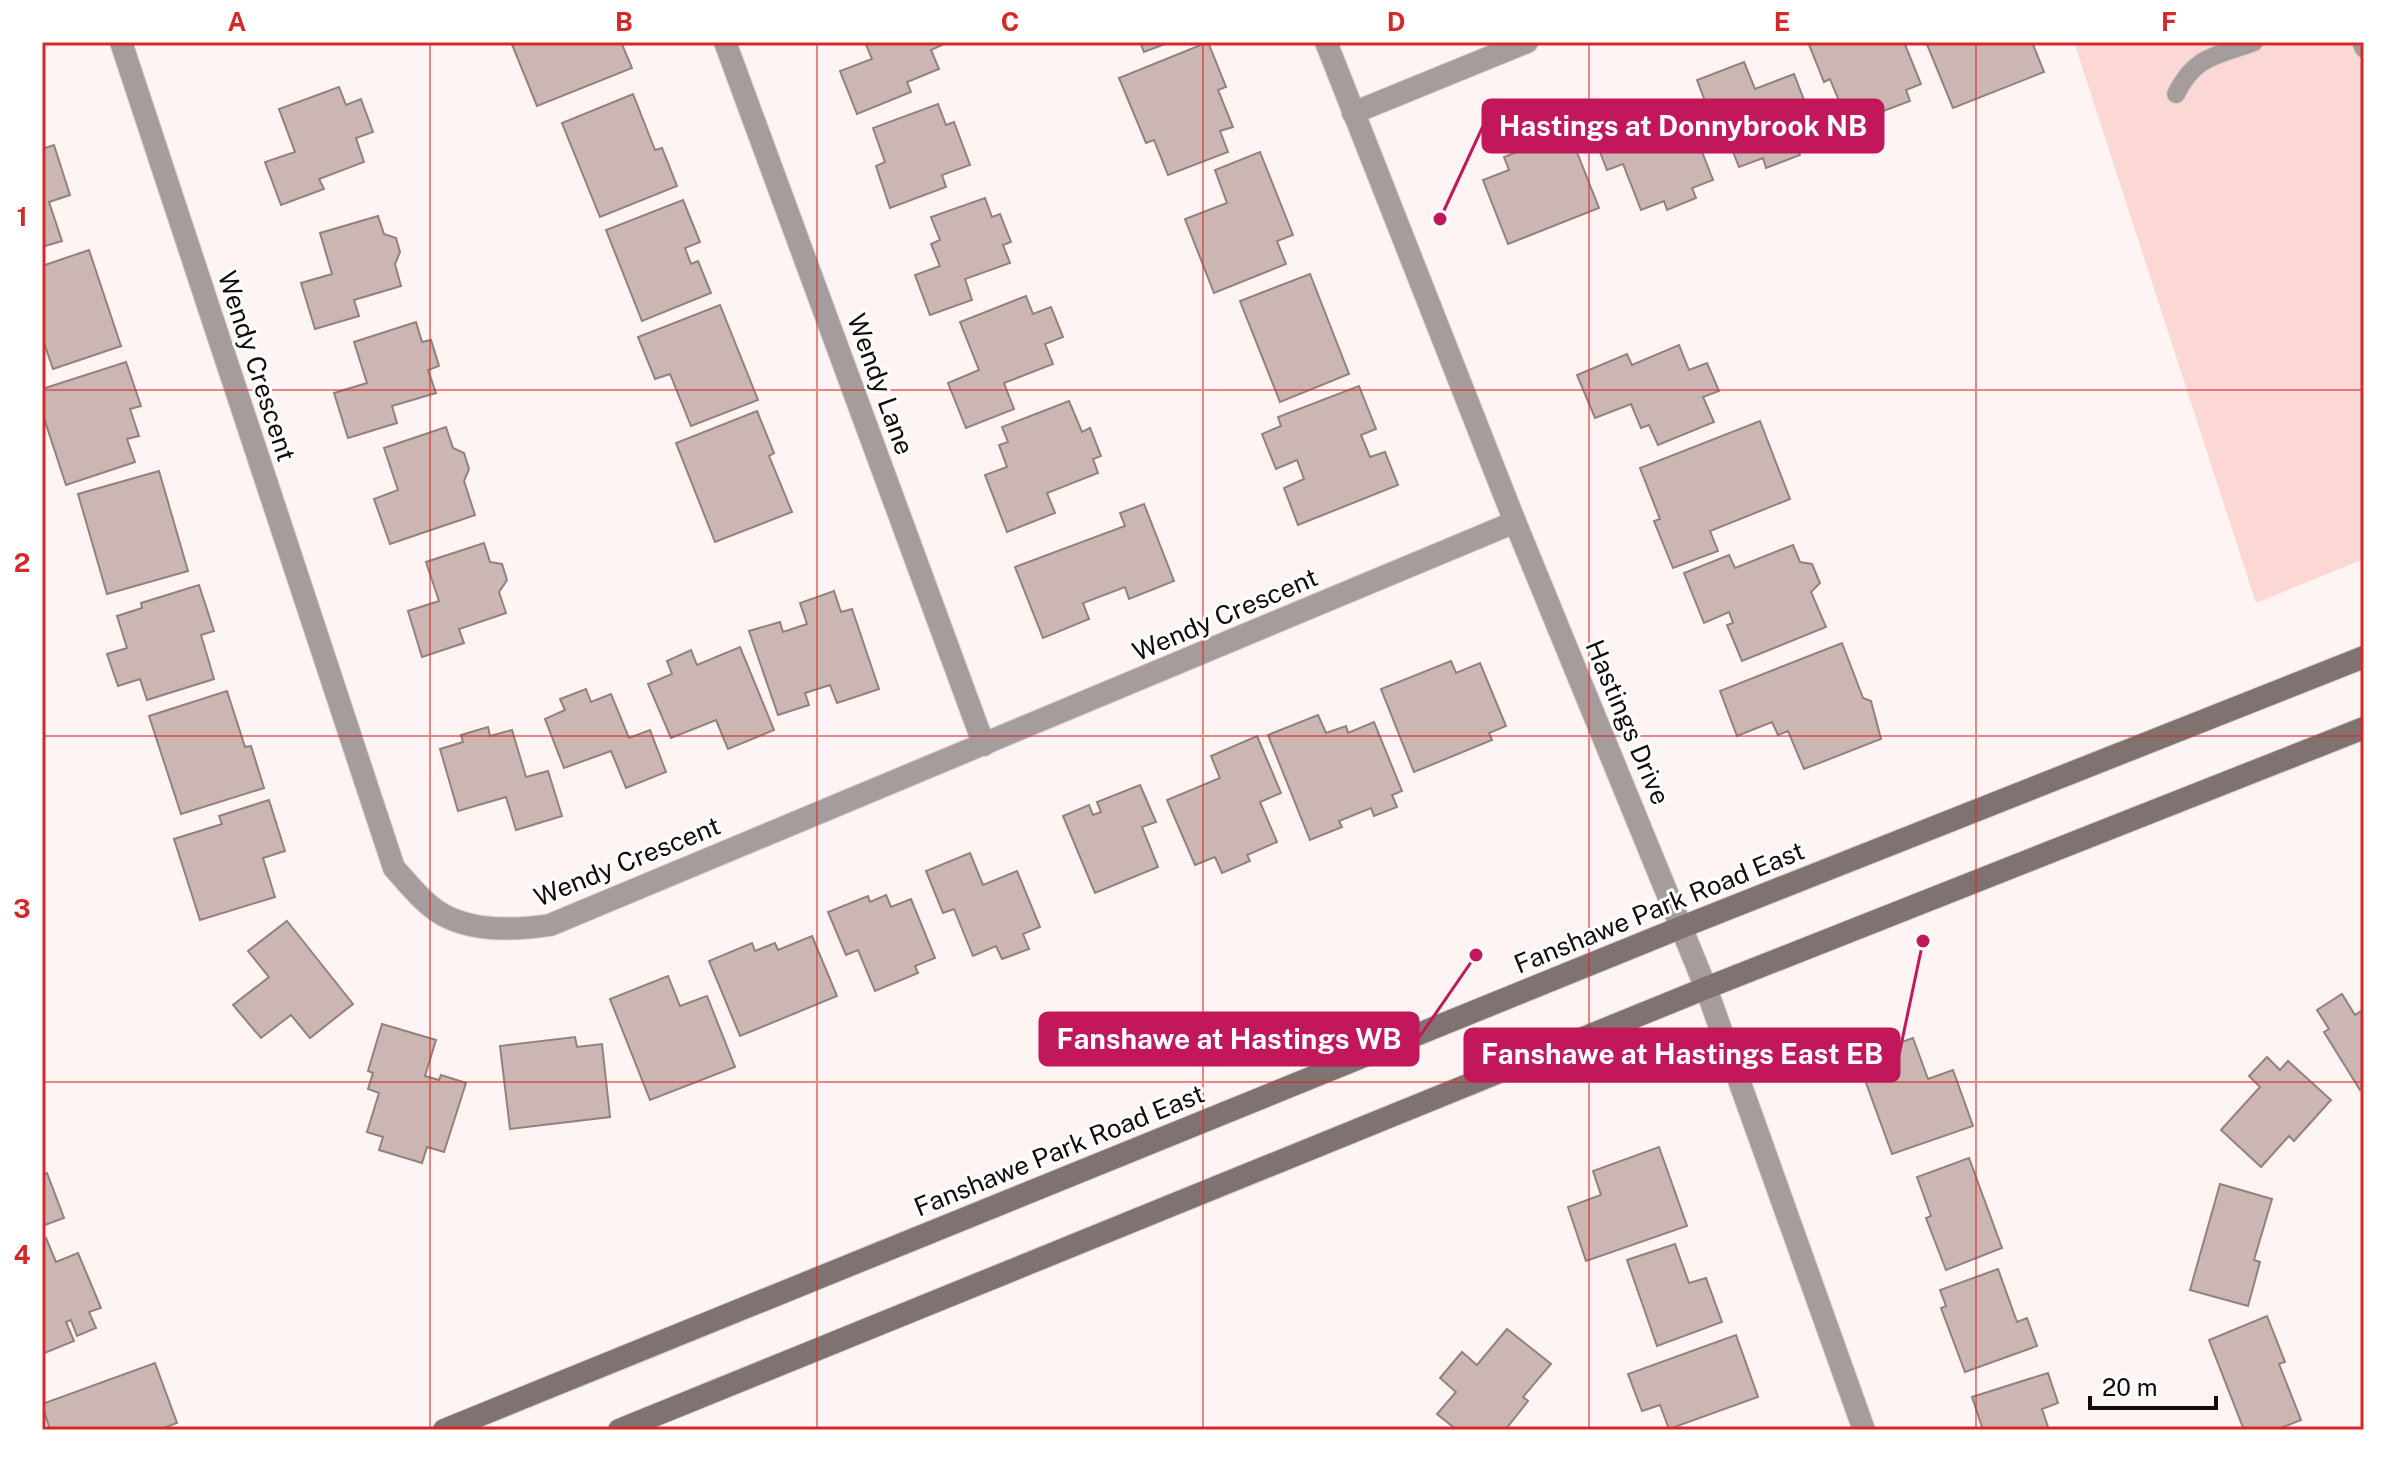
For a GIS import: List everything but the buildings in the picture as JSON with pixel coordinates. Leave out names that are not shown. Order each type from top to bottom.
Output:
[{"type":"main road","name":"Fanshawe Park Road East","points":[[444,1430],[1682,927],[2364,657]]},
{"type":"main road","points":[[619,1430],[1706,988],[2364,728]]},
{"type":"street","name":"Wendy Crescent","points":[[121,42],[394,868],[431,907],[466,924],[515,931],[550,925],[1515,522]]},
{"type":"street","name":"Wendy Lane","points":[[725,42],[984,745]]},
{"type":"street","name":"Hastings Drive","points":[[1326,42],[1515,522],[1706,988],[1864,1430]]},
{"type":"street","points":[[1353,113],[1527,42]]},
{"type":"lane","points":[[2176,94],[2198,62],[2254,42]]},
{"type":"lane","points":[[2361,42],[2364,49]]},
{"type":"shaded area","points":[[2074,42],[2364,42],[2364,559],[2256,603]]},
{"type":"place","name":"Hastings at Donnybrook NB","points":[[1440,219]]},
{"type":"place","name":"Fanshawe at Hastings East EB","points":[[1923,941]]},
{"type":"place","name":"Fanshawe at Hastings WB","points":[[1476,955]]}]
